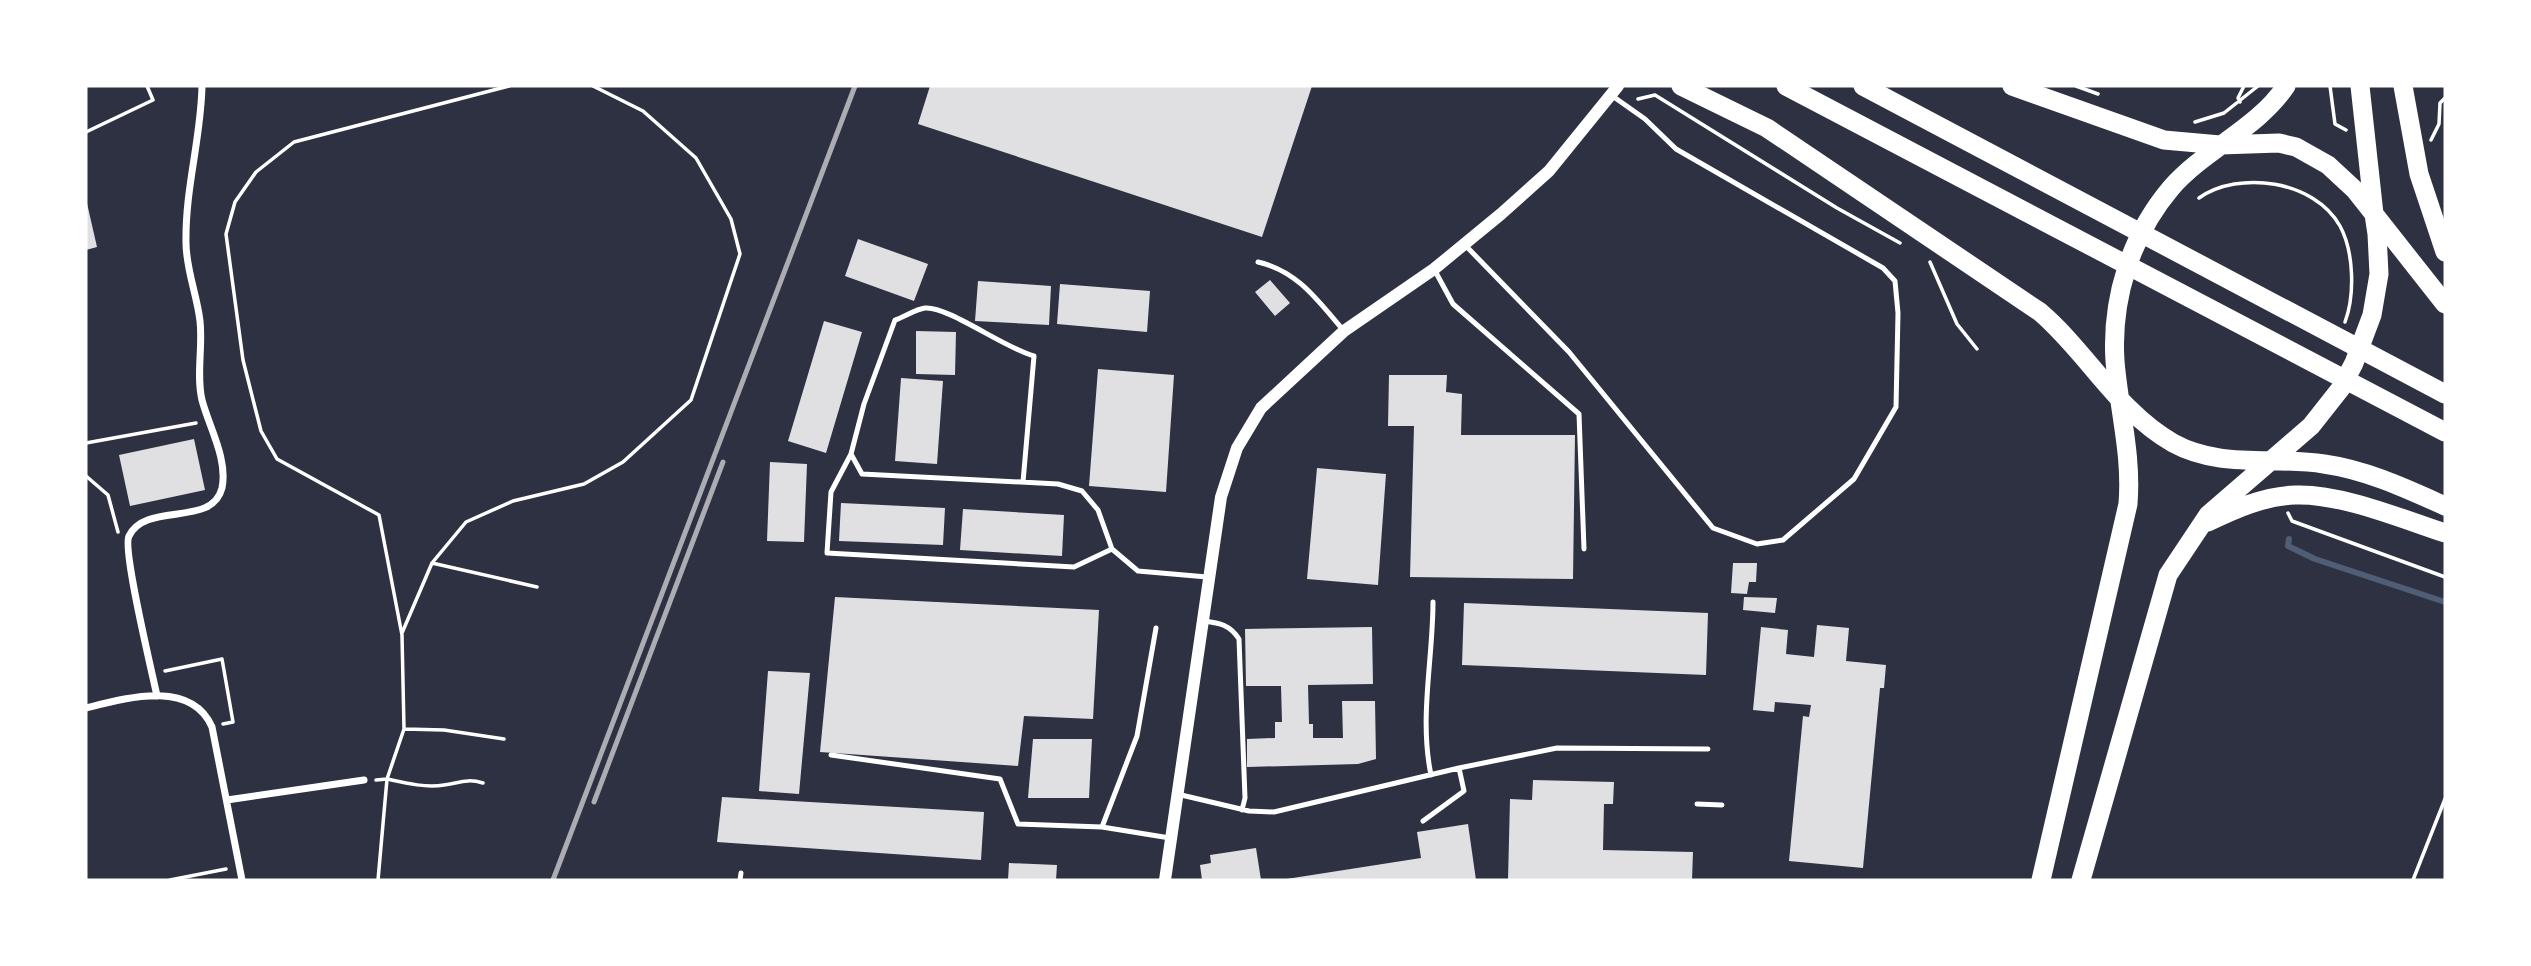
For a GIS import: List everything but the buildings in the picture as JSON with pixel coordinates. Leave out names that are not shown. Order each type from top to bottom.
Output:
[{"type":"highway","points":[[1681,86],[1767,128],[2040,312],[2070,338],[2122,401],[2161,436],[2190,452],[2236,461],[2271,460],[2325,464],[2366,474],[2445,506]]},
{"type":"highway","points":[[1786,86],[2445,432]]},
{"type":"highway","points":[[1863,86],[2163,244],[2340,330],[2383,360],[2445,394]]},
{"type":"highway","points":[[2012,86],[2153,137],[2220,145],[2279,143],[2313,155],[2356,190],[2445,304]]},
{"type":"highway","points":[[2041,880],[2124,528],[2130,477],[2115,340],[2122,284],[2142,230],[2169,190],[2190,168],[2262,114],[2286,86]]},
{"type":"highway","points":[[2081,880],[2168,575],[2198,528],[2223,501],[2311,426],[2329,405],[2362,345],[2372,315],[2379,274],[2360,86]]},
{"type":"highway","points":[[2403,86],[2419,174],[2445,252]]},
{"type":"highway","points":[[2198,528],[2260,500],[2299,495],[2340,501],[2445,533]]},
{"type":"street","points":[[157,696],[125,547],[129,535],[138,525],[150,519],[205,508],[216,500],[222,488],[222,472],[202,399],[200,321],[186,245],[190,168],[202,112],[202,86]]},
{"type":"street","points":[[1165,880],[1221,497],[1237,448],[1261,408],[1344,331],[1434,269],[1549,171],[1617,94]]},
{"type":"street","points":[[86,708],[157,696],[172,696],[198,706],[212,727],[242,880]]},
{"type":"street","points":[[228,800],[364,780]]},
{"type":"lane","points":[[1464,244],[1569,352],[1713,528],[1757,544],[1783,540],[1854,479],[1896,407],[1898,313],[1895,281],[1883,268],[1676,149],[1617,94]]},
{"type":"lane","points":[[1258,262],[1276,266],[1294,275],[1344,331]]},
{"type":"lane","points":[[1434,269],[1453,304],[1579,414],[1584,549]]},
{"type":"lane","points":[[1023,482],[1034,355],[1007,346],[958,317],[926,307],[895,320],[864,404],[851,454],[831,492],[827,553],[1074,567],[1112,549]]},
{"type":"lane","points":[[851,454],[862,474],[1058,484],[1082,491],[1098,510],[1112,549],[1138,571],[1208,577]]},
{"type":"lane","points":[[1431,775],[1427,756],[1427,694],[1433,602]]},
{"type":"lane","points":[[1201,620],[1221,623],[1233,630],[1239,639],[1245,798],[1242,810]]},
{"type":"lane","points":[[1102,827],[1137,736],[1156,628]]},
{"type":"lane","points":[[1177,794],[1242,810],[1274,812],[1459,768],[1571,747],[1708,749]]},
{"type":"lane","points":[[831,755],[1000,779],[1017,824],[1102,827],[1170,838]]},
{"type":"lane","points":[[1423,821],[1464,791],[1459,768]]},
{"type":"lane","points":[[1697,804],[1722,805]]},
{"type":"lane","points":[[740,880],[741,873]]},
{"type":"path","points":[[86,132],[153,100],[147,86]]},
{"type":"path","points":[[378,880],[387,779],[404,729],[401,635],[379,515],[277,459],[261,431],[243,360],[226,234],[234,202],[256,172],[293,142],[509,86]]},
{"type":"path","points":[[401,635],[432,563],[466,522],[513,501],[584,484],[623,462],[691,400],[704,363],[740,254],[731,219],[696,158],[643,111],[593,86]]},
{"type":"path","points":[[2240,102],[2238,98],[2244,86]]},
{"type":"path","points":[[2193,123],[2224,113],[2258,86]]},
{"type":"path","points":[[2330,86],[2335,124],[2350,132]]},
{"type":"path","points":[[1617,94],[1655,95],[1805,189],[1904,245]]},
{"type":"path","points":[[2428,143],[2435,137],[2440,103],[2445,98]]},
{"type":"path","points":[[2199,198],[2210,190],[2235,183],[2274,184],[2313,200],[2330,214],[2340,227],[2349,260],[2351,297],[2340,330]]},
{"type":"path","points":[[1923,257],[1932,263],[1957,324],[1977,349]]},
{"type":"path","points":[[86,443],[209,422]]},
{"type":"path","points":[[86,476],[108,495],[115,527],[125,547]]},
{"type":"path","points":[[2285,508],[2292,521],[2445,577]]},
{"type":"path","points":[[432,563],[537,587]]},
{"type":"path","points":[[152,673],[222,659],[233,722],[212,727]]},
{"type":"path","points":[[404,729],[444,730],[504,739]]},
{"type":"path","points":[[364,780],[387,779],[414,785],[442,786],[464,779],[483,783]]},
{"type":"path","points":[[2413,880],[2445,799]]},
{"type":"path","points":[[170,880],[240,866]]},
{"type":"waterway","points":[[2289,539],[2288,546],[2315,559],[2445,602]]},
{"type":"railway","points":[[553,880],[855,86]]},
{"type":"railway","points":[[594,802],[723,462]]}]
